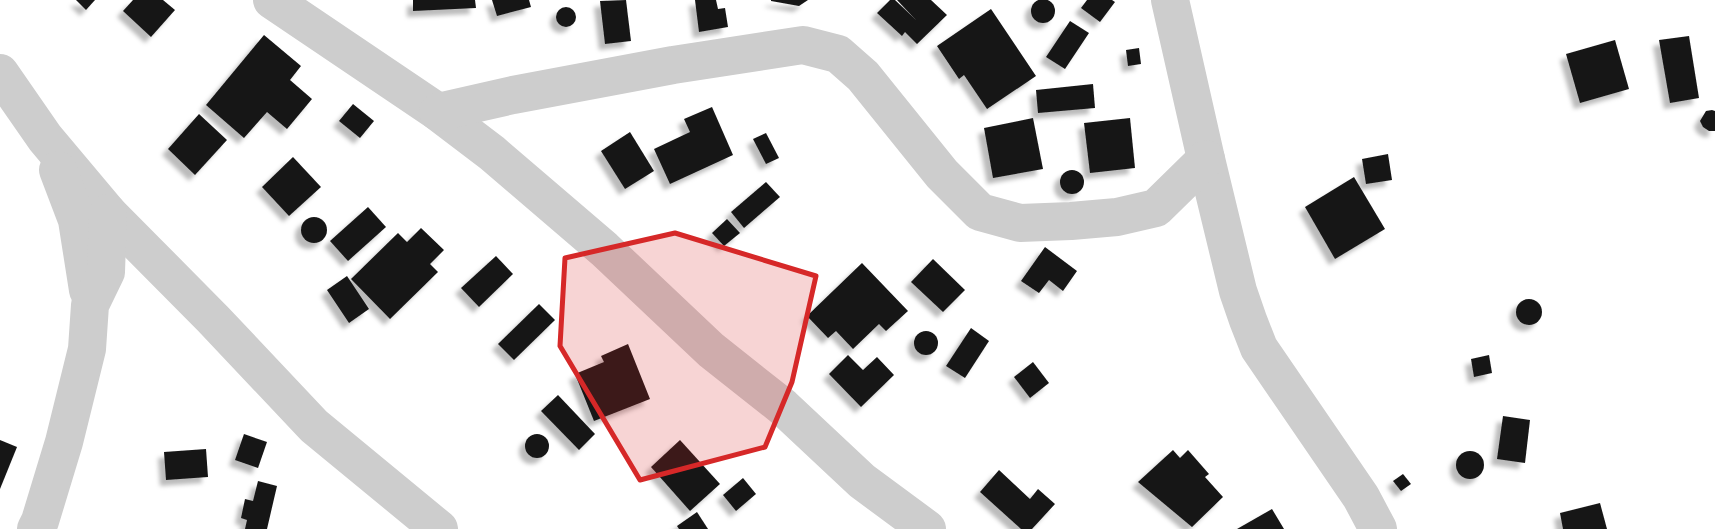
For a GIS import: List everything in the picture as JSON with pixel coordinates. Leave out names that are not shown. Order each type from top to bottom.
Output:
[{"type":"street","points":[[272,0],[438,111],[492,153],[594,240],[711,350],[783,407],[862,481],[927,529]]},
{"type":"street","points":[[1170,0],[1238,291],[1259,348],[1361,497],[1378,529]]},
{"type":"street","points":[[438,111],[673,65],[803,45],[838,54],[863,76],[942,174],[981,212],[1020,223],[1117,216],[1156,208],[1206,159]]},
{"type":"street","points":[[0,73],[45,138],[108,213],[314,426],[439,529]]},
{"type":"street","points":[[36,529],[64,442],[87,349],[90,305],[77,220],[45,138]]},
{"type":"street","points":[[90,305],[106,272],[108,213]]},
{"type":"highlighted area","points":[[675,233],[816,276],[792,382],[765,447],[640,480],[560,346],[565,258]]},
{"type":"building","points":[[1043,-1],[1052,2],[1055,11],[1052,20],[1043,23],[1034,20],[1031,11],[1034,2]]},
{"type":"building","points":[[76,0],[95,0],[86,10]]},
{"type":"building","points":[[133,0],[163,0],[175,10],[151,37],[123,11]]},
{"type":"building","points":[[413,0],[475,0],[476,8],[413,11]]},
{"type":"building","points":[[492,0],[529,0],[531,7],[497,16]]},
{"type":"building","points":[[626,0],[631,41],[605,44],[600,1]]},
{"type":"building","points":[[695,0],[716,0],[718,9],[725,8],[728,27],[699,32]]},
{"type":"building","points":[[771,0],[808,0],[799,6]]},
{"type":"building","points":[[890,0],[895,0],[916,20],[897,0],[931,0],[947,15],[917,44],[905,32],[902,36],[877,13]]},
{"type":"building","points":[[1087,0],[1115,2],[1100,22],[1081,8]]},
{"type":"building","points":[[566,7],[573,10],[576,17],[573,24],[566,27],[559,24],[556,17],[559,10]]},
{"type":"building","points":[[991,9],[1036,76],[987,109],[964,75],[959,79],[937,46]]},
{"type":"building","points":[[1070,21],[1089,33],[1065,69],[1046,57]]},
{"type":"building","points":[[264,35],[301,66],[290,80],[312,99],[287,129],[267,112],[244,138],[206,105]]},
{"type":"building","points":[[1689,36],[1699,98],[1670,103],[1659,40]]},
{"type":"building","points":[[1615,40],[1629,89],[1580,103],[1566,54]]},
{"type":"building","points":[[1139,48],[1141,64],[1128,66],[1126,50]]},
{"type":"building","points":[[1093,84],[1095,108],[1038,113],[1036,90]]},
{"type":"building","points":[[353,104],[374,121],[360,138],[339,121]]},
{"type":"building","points":[[712,107],[733,155],[670,184],[654,149],[690,132],[684,119]]},
{"type":"building","points":[[1706,111],[1715,111],[1715,131],[1709,131],[1700,121]]},
{"type":"building","points":[[199,114],[227,140],[195,175],[168,149]]},
{"type":"building","points":[[1033,118],[1043,169],[993,178],[984,128]]},
{"type":"building","points":[[1130,118],[1135,168],[1090,173],[1084,123]]},
{"type":"building","points":[[630,132],[654,171],[625,189],[601,151]]},
{"type":"building","points":[[766,133],[779,158],[766,164],[753,139]]},
{"type":"building","points":[[1388,154],[1392,180],[1366,184],[1362,159]]},
{"type":"building","points":[[293,157],[321,187],[289,216],[262,187]]},
{"type":"building","points":[[1072,170],[1081,173],[1084,182],[1081,191],[1072,194],[1063,191],[1060,182],[1063,173]]},
{"type":"building","points":[[1354,177],[1385,229],[1335,259],[1305,207]]},
{"type":"building","points":[[766,182],[780,197],[744,228],[731,212]]},
{"type":"building","points":[[368,207],[386,227],[348,261],[330,241]]},
{"type":"building","points":[[314,217],[324,220],[327,230],[324,240],[314,243],[304,240],[301,230],[304,220]]},
{"type":"building","points":[[727,219],[740,233],[724,246],[712,233]]},
{"type":"building","points":[[421,228],[444,250],[430,264],[438,272],[390,319],[351,279],[398,233],[407,242]]},
{"type":"building","points":[[1045,247],[1077,271],[1063,291],[1049,280],[1039,293],[1021,281]]},
{"type":"building","points":[[496,256],[513,274],[479,307],[461,288]]},
{"type":"building","points":[[933,259],[965,290],[943,312],[911,282]]},
{"type":"building","points":[[862,263],[908,311],[886,331],[879,324],[853,349],[836,331],[828,338],[807,316]]},
{"type":"building","points":[[347,276],[369,309],[349,323],[327,290]]},
{"type":"building","points":[[1529,299],[1538,303],[1542,312],[1538,321],[1529,325],[1520,321],[1516,312],[1520,303]]},
{"type":"building","points":[[539,304],[555,320],[514,360],[498,344]]},
{"type":"building","points":[[971,328],[989,341],[965,378],[946,366]]},
{"type":"building","points":[[926,331],[935,334],[938,343],[935,352],[926,355],[917,352],[914,343],[917,334]]},
{"type":"building","points":[[628,344],[650,399],[594,421],[575,374],[604,362],[601,356]]},
{"type":"building","points":[[848,355],[863,370],[877,357],[894,375],[861,407],[829,374]]},
{"type":"building","points":[[1489,355],[1492,373],[1474,377],[1471,359]]},
{"type":"building","points":[[1033,362],[1049,383],[1030,398],[1014,377]]},
{"type":"building","points":[[558,395],[595,434],[579,450],[541,411]]},
{"type":"building","points":[[1503,416],[1530,420],[1525,463],[1497,459]]},
{"type":"building","points":[[244,434],[267,442],[258,468],[235,460]]},
{"type":"building","points":[[537,434],[546,437],[549,446],[546,455],[537,458],[528,455],[525,446],[528,437]]},
{"type":"building","points":[[0,440],[17,447],[0,489]]},
{"type":"building","points":[[680,440],[720,484],[690,511],[651,467]]},
{"type":"building","points":[[206,449],[208,477],[166,480],[164,452]]},
{"type":"building","points":[[1173,450],[1180,458],[1188,450],[1209,474],[1205,477],[1223,497],[1192,527],[1138,482]]},
{"type":"building","points":[[1470,451],[1480,455],[1484,465],[1480,475],[1470,479],[1460,475],[1456,465],[1460,455]]},
{"type":"building","points":[[999,470],[1030,499],[1038,489],[1055,504],[1032,529],[1021,529],[980,492]]},
{"type":"building","points":[[1403,474],[1411,484],[1401,491],[1393,481]]},
{"type":"building","points":[[743,478],[756,494],[736,511],[723,495]]},
{"type":"building","points":[[258,481],[277,486],[267,529],[245,529],[247,520],[241,518],[245,499],[253,501]]},
{"type":"building","points":[[1600,503],[1607,529],[1563,529],[1560,513]]},
{"type":"building","points":[[1272,509],[1284,529],[1237,529]]},
{"type":"building","points":[[697,512],[708,529],[679,529],[677,526]]}]
